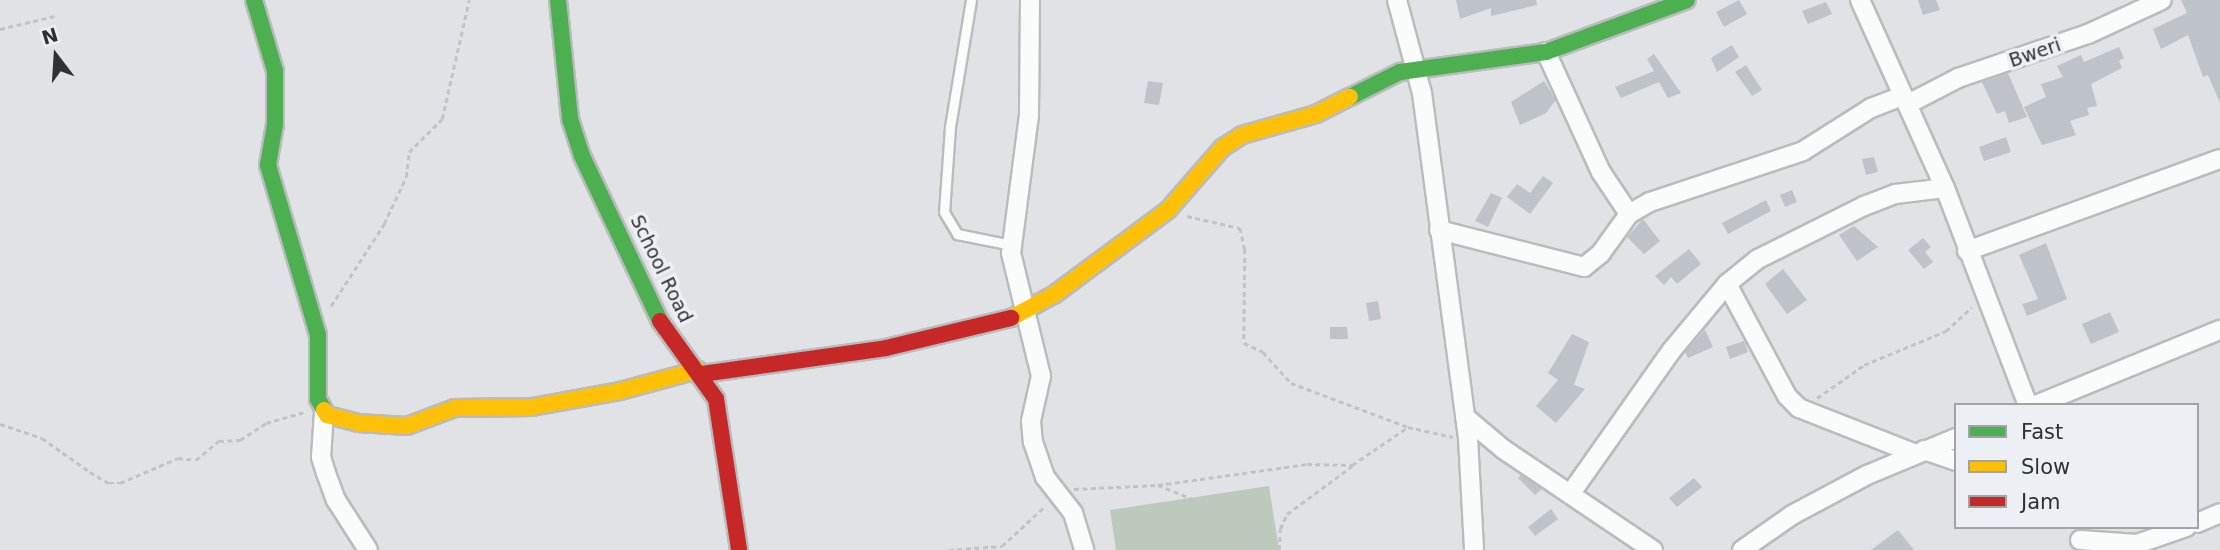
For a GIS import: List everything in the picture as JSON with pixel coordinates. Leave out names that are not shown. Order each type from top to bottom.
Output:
[{"type":"street","points":[[254,0],[275,71],[275,124],[268,164],[272,188],[318,335],[323,410],[321,457],[336,500],[368,550]]},
{"type":"street","name":"School Road","points":[[558,0],[570,119],[582,156],[656,316],[700,372],[716,399],[739,550]]},
{"type":"street","points":[[1030,0],[1030,101],[1011,245],[1023,313],[1041,376],[1031,421],[1045,477],[1073,513],[1084,550]]},
{"type":"street","points":[[1397,0],[1418,69],[1468,438],[1474,550]]},
{"type":"street","points":[[323,410],[358,423],[407,426],[455,408],[533,407],[571,397],[620,391],[700,372],[886,348],[1023,313],[1055,295],[1168,210],[1236,138],[1316,114],[1390,76],[1418,69],[1546,52],[1686,0]]},
{"type":"street","points":[[1860,0],[1945,188],[2027,403]]},
{"type":"street","name":"Bweri","points":[[1629,214],[1650,202],[1803,150],[1871,108],[1905,100],[1958,78],[2088,34],[2162,0]]},
{"type":"street","points":[[1439,230],[1584,267],[1601,253],[1629,214],[1601,172],[1546,52]]},
{"type":"street","points":[[1967,251],[2220,159]]},
{"type":"street","points":[[1571,493],[1672,350],[1727,284],[1758,259],[1864,206],[1895,194],[1945,188]]},
{"type":"street","points":[[1727,284],[1774,374],[1798,408],[1920,452],[1954,460]]},
{"type":"street","points":[[2041,403],[2220,330]]},
{"type":"street","points":[[1465,418],[1503,449],[1653,550]]},
{"type":"street","points":[[1742,550],[1791,515],[1920,452],[1954,439]]},
{"type":"street","points":[[2199,522],[2220,513]]},
{"type":"street","points":[[2081,543],[2137,544],[2180,529]]},
{"type":"lane","points":[[971,0],[950,127],[944,212],[957,234],[1011,245]]},
{"type":"path","points":[[318,335],[343,283],[384,224],[406,177],[409,152],[442,119],[469,0]]},
{"type":"path","points":[[0,29],[54,16]]},
{"type":"path","points":[[1168,210],[1240,228],[1245,266],[1241,332],[1247,346],[1263,352],[1297,388],[1330,396],[1408,428],[1468,438]]},
{"type":"path","points":[[1798,408],[1864,365],[1946,331],[1961,321],[1983,291]]},
{"type":"path","points":[[0,424],[42,438],[109,483],[120,483],[170,461],[196,460],[219,441],[240,440],[279,418],[323,410]]},
{"type":"path","points":[[1279,550],[1280,529],[1287,514],[1352,465],[1408,428]]},
{"type":"path","points":[[1057,491],[1158,485],[1307,464],[1352,465]]},
{"type":"path","points":[[949,550],[1002,546],[1047,505],[1045,477]]},
{"type":"path","points":[[1158,485],[1192,499],[1248,550]]},
{"type":"shaded area","points":[[1269,486],[1279,550],[1116,550],[1110,510]]},
{"type":"building","points":[[1456,0],[1536,0],[1537,5],[1491,16],[1491,8],[1460,19]]},
{"type":"building","points":[[1739,0],[1747,14],[1724,27],[1716,12]]},
{"type":"building","points":[[1918,0],[1936,0],[1940,10],[1923,15]]},
{"type":"building","points":[[2181,0],[2220,0],[2220,103],[2208,75],[2203,77],[2188,35],[2161,49],[2153,29],[2187,13]]},
{"type":"building","points":[[1826,2],[1832,14],[1808,24],[1802,11]]},
{"type":"building","points":[[1732,45],[1739,57],[1717,72],[1711,58]]},
{"type":"building","points":[[2119,47],[2124,58],[2119,61],[2122,68],[2091,84],[2097,106],[2087,108],[2089,115],[2070,121],[2076,135],[2042,145],[2024,107],[2046,97],[2041,84],[2063,77],[2057,66],[2081,55],[2084,62]]},
{"type":"building","points":[[1654,54],[1681,93],[1668,98],[1659,82],[1621,98],[1615,87],[1654,71],[1647,59]]},
{"type":"building","points":[[1746,65],[1762,90],[1752,96],[1735,72]]},
{"type":"building","points":[[2008,73],[2027,117],[2009,123],[2005,111],[1997,114],[1982,82]]},
{"type":"building","points":[[1148,81],[1163,83],[1159,105],[1144,103]]},
{"type":"building","points":[[1544,81],[1556,100],[1546,113],[1520,125],[1511,102]]},
{"type":"building","points":[[2006,137],[2011,152],[1984,161],[1979,147]]},
{"type":"building","points":[[1874,157],[1878,172],[1866,175],[1862,159]]},
{"type":"building","points":[[1543,176],[1553,183],[1530,214],[1507,197],[1517,184],[1530,193]]},
{"type":"building","points":[[1792,190],[1797,202],[1785,207],[1780,195]]},
{"type":"building","points":[[1491,193],[1502,198],[1488,227],[1475,221]]},
{"type":"building","points":[[1766,200],[1771,211],[1728,234],[1722,223]]},
{"type":"building","points":[[1643,219],[1660,241],[1644,254],[1627,237]]},
{"type":"building","points":[[1854,226],[1878,247],[1857,261],[1839,235]]},
{"type":"building","points":[[1923,238],[1931,247],[1925,252],[1933,262],[1924,269],[1908,250]]},
{"type":"building","points":[[2046,243],[2067,299],[2027,316],[2022,304],[2038,299],[2019,255]]},
{"type":"building","points":[[1689,249],[1701,264],[1677,284],[1671,277],[1664,285],[1655,276]]},
{"type":"building","points":[[1783,269],[1807,300],[1787,314],[1765,284]]},
{"type":"building","points":[[1378,301],[1381,319],[1369,321],[1366,303]]},
{"type":"building","points":[[2110,312],[2119,332],[2091,344],[2082,324]]},
{"type":"building","points":[[1330,327],[1347,327],[1348,339],[1330,339]]},
{"type":"building","points":[[1705,330],[1713,347],[1688,358],[1685,352]]},
{"type":"building","points":[[1572,334],[1589,342],[1574,385],[1585,389],[1556,423],[1536,406],[1558,380],[1548,373]]},
{"type":"building","points":[[1744,341],[1748,352],[1730,359],[1726,347]]},
{"type":"building","points":[[1521,475],[1542,489],[1535,495],[1518,478]]},
{"type":"building","points":[[1694,478],[1702,487],[1677,507],[1669,498]]},
{"type":"building","points":[[1551,509],[1558,519],[1535,536],[1528,527]]},
{"type":"building","points":[[1898,530],[1914,550],[1871,550]]},
{"type":"traffic: fast","points":[[254,0],[275,71],[275,124],[268,165],[318,335],[318,399],[324,410]]},
{"type":"traffic: fast","points":[[558,0],[570,119],[582,156],[660,321]]},
{"type":"traffic: fast","points":[[1350,97],[1400,72],[1546,52],[1687,0]]},
{"type":"traffic: slow","points":[[1011,318],[1055,294],[1168,210],[1222,148],[1242,135],[1316,114],[1350,97]]},
{"type":"traffic: slow","points":[[324,410],[327,415],[358,423],[407,426],[455,408],[532,407],[620,391],[698,370]]},
{"type":"traffic: jam","points":[[702,374],[886,348],[1011,318]]},
{"type":"traffic: jam","points":[[660,321],[716,399],[739,550]]}]
